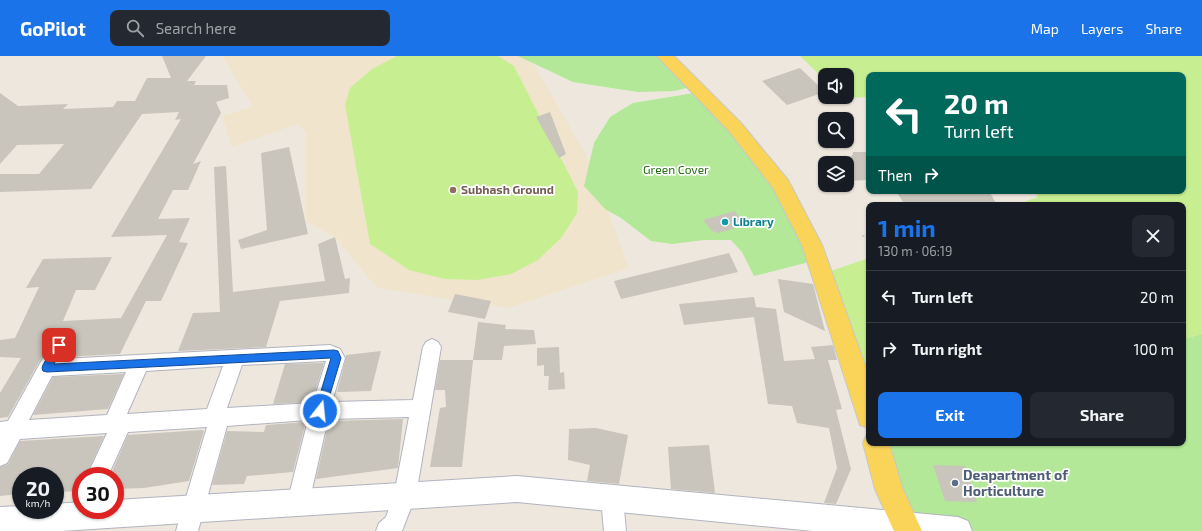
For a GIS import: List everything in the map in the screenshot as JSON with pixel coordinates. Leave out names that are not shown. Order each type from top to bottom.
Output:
[{"type":"main road","points":[[665,56],[735,127],[781,185],[812,245],[858,378],[866,407]]},
{"type":"main road","points":[[877,446],[889,489],[906,528]]},
{"type":"street","points":[[0,456],[7,430],[47,368],[59,345]]},
{"type":"street","points":[[388,531],[394,524],[405,495],[432,347]]},
{"type":"street","points":[[47,368],[140,362],[334,354],[336,358],[320,411],[298,503]]},
{"type":"street","points":[[190,520],[217,417],[235,358]]},
{"type":"street","points":[[100,467],[140,362]]},
{"type":"street","points":[[7,430],[320,411],[422,408]]},
{"type":"street","points":[[124,516],[190,520],[298,503],[517,489],[906,528],[958,531]]},
{"type":"street","points":[[612,498],[615,531]]},
{"type":"street","points":[[0,521],[72,514]]},
{"type":"path","points":[[862,236],[866,235]]},
{"type":"shaded area","name":"Subhash Ground","points":[[222,56],[529,56],[589,160],[629,268],[509,308],[377,288],[335,237],[306,221],[306,133],[298,124],[232,147],[222,116],[253,106]]},
{"type":"green space","points":[[397,56],[498,56],[514,66],[578,192],[577,213],[562,237],[538,260],[511,274],[477,280],[445,279],[409,270],[370,244],[345,105],[350,88],[372,69]]},
{"type":"green space","points":[[518,56],[665,56],[695,86],[674,91],[638,92],[573,82]]},
{"type":"green space","points":[[800,56],[1202,56],[1202,334],[1186,338],[1186,202],[1024,202],[1038,197],[1036,194],[1186,194],[1186,72],[866,72],[866,97],[854,98],[854,68],[818,68],[818,73]]},
{"type":"green space","name":"Green Cover","points":[[700,92],[781,185],[817,260],[754,276],[742,252],[731,240],[704,240],[672,244],[651,241],[621,218],[605,209],[584,186],[594,143],[610,117],[633,103]]},
{"type":"green space","points":[[866,259],[866,409],[822,274]]},
{"type":"green space","points":[[1202,334],[1202,531],[959,531],[905,525],[878,446],[1186,446],[1186,338]]},
{"type":"building","points":[[162,56],[206,56],[187,81],[196,81],[194,85],[227,85],[229,98],[216,102],[221,113],[193,164],[201,161],[188,190],[173,190],[158,219],[190,218],[179,242],[188,243],[161,301],[146,301],[120,354],[63,357],[69,344],[66,339],[60,336],[52,339],[8,417],[0,418],[0,393],[21,358],[0,357],[0,340],[15,338],[39,287],[26,288],[43,259],[112,257],[95,290],[76,290],[63,321],[121,318],[167,235],[111,237],[181,119],[175,120],[179,112],[142,114],[91,189],[0,192],[0,174],[39,174],[64,144],[17,145],[0,164],[0,93],[18,106],[68,104],[63,109],[113,107],[117,101],[135,101],[147,78],[171,78]]},
{"type":"building","points":[[800,68],[818,85],[818,94],[787,105],[762,81]]},
{"type":"building","points":[[550,112],[566,154],[559,158],[536,117]]},
{"type":"building","points":[[289,147],[308,234],[241,249],[238,240],[267,230],[261,153]]},
{"type":"building","points":[[853,152],[866,152],[866,180],[854,181]]},
{"type":"building","points":[[226,166],[233,292],[325,281],[318,244],[335,237],[345,279],[350,278],[349,293],[280,301],[266,347],[178,351],[193,313],[220,312],[214,167]]},
{"type":"building","points":[[898,194],[991,194],[995,202],[903,202]]},
{"type":"building","name":"Library","points":[[735,211],[744,225],[719,233],[712,231],[703,220]]},
{"type":"building","points":[[729,253],[738,272],[621,299],[614,281]]},
{"type":"building","points":[[778,279],[813,284],[825,331],[784,312]]},
{"type":"building","points":[[455,294],[491,301],[485,319],[448,312]]},
{"type":"building","points":[[754,297],[756,307],[776,309],[784,361],[815,359],[811,347],[833,345],[837,360],[828,360],[842,409],[836,410],[851,469],[836,504],[824,503],[837,468],[829,428],[797,423],[792,406],[768,404],[754,317],[684,325],[679,304]]},
{"type":"building","points":[[478,322],[506,325],[505,329],[534,330],[536,344],[504,346],[502,360],[473,360]]},
{"type":"building","points":[[559,347],[560,373],[564,372],[565,389],[548,390],[549,376],[544,376],[544,365],[537,366],[537,348]]},
{"type":"building","points":[[381,351],[371,391],[337,392],[346,355]]},
{"type":"building","points":[[440,360],[473,360],[462,467],[430,467],[440,408],[446,407],[445,390],[435,390]]},
{"type":"building","points":[[324,363],[312,402],[273,404],[285,364]]},
{"type":"building","points":[[124,374],[108,409],[33,415],[53,377]]},
{"type":"building","points":[[403,419],[398,468],[316,479],[329,421]]},
{"type":"building","points":[[306,422],[293,472],[247,476],[244,484],[212,485],[227,431],[264,432],[266,425]]},
{"type":"building","points":[[596,428],[628,435],[619,484],[587,481],[590,465],[568,460],[569,429]]},
{"type":"building","points":[[204,431],[189,481],[144,488],[124,489],[124,467],[114,467],[128,435]]},
{"type":"building","points":[[104,436],[90,467],[72,467],[72,491],[64,492],[64,467],[12,467],[12,495],[0,496],[0,467],[8,464],[20,441]]},
{"type":"building","points":[[709,445],[715,493],[671,489],[668,447]]},
{"type":"building","name":"Deapartment of Horticulture","points":[[933,465],[965,466],[977,502],[945,501]]},
{"type":"place","name":"Subhash Ground","points":[[453,190]]},
{"type":"place","name":"Library","points":[[725,222]]},
{"type":"place","name":"Deapartment of Horticulture","points":[[955,483]]},
{"type":"route","points":[[59,345],[47,368],[140,362],[334,354],[336,358],[320,411]]}]
